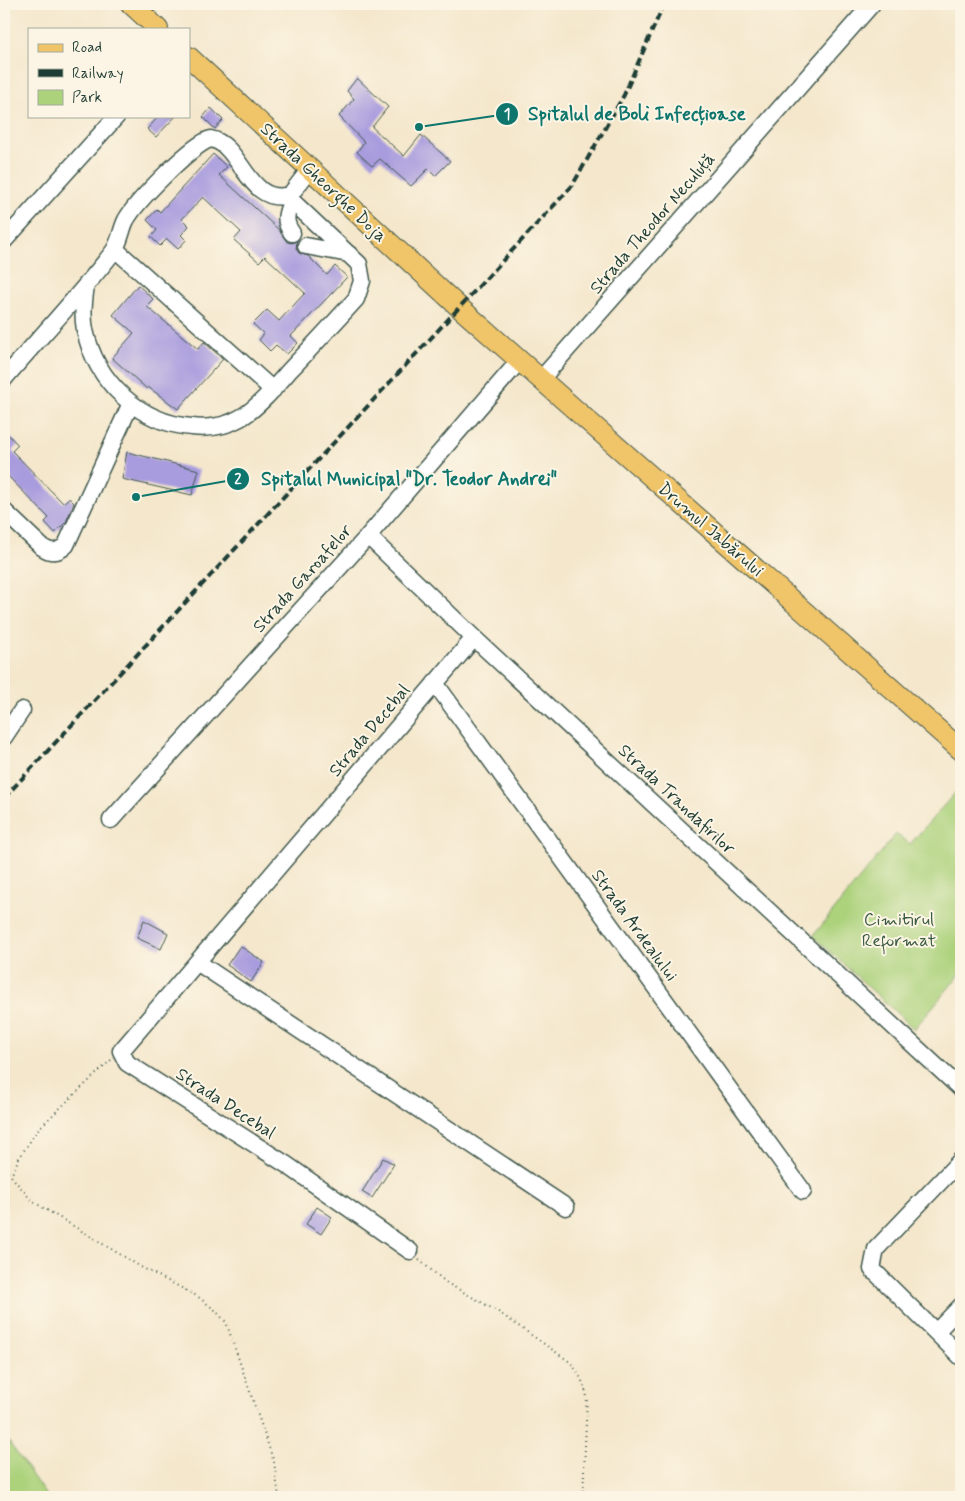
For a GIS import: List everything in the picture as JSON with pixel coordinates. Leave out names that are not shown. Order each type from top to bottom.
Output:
[{"type":"main road","points":[[131,4],[157,28]]},
{"type":"main road","name":"Strada Gheorghe Doja","points":[[190,58],[460,308]]},
{"type":"main road","name":"Drumul Jabărului","points":[[460,308],[961,750]]},
{"type":"street","name":"Strada Theodor Neculuță","points":[[542,379],[872,4]]},
{"type":"street","points":[[7,230],[115,118]]},
{"type":"street","points":[[4,379],[115,249],[126,220],[142,200],[166,174],[206,140],[211,139],[222,143],[258,187],[266,193],[276,197],[291,198],[360,264],[362,281],[356,299],[273,390],[241,418],[218,426],[200,428],[166,423],[150,415],[131,403],[110,383],[93,352],[86,331],[83,310],[86,285]]},
{"type":"street","points":[[292,234],[286,224],[286,212],[291,198],[310,169]]},
{"type":"street","points":[[306,246],[349,254]]},
{"type":"street","points":[[115,249],[273,390]]},
{"type":"street","name":"Strada Garoafelor","points":[[111,820],[368,536],[520,360]]},
{"type":"street","points":[[4,511],[42,547],[48,551],[55,552],[61,550],[66,545],[131,403]]},
{"type":"street","name":"Strada Trandafirilor","points":[[368,536],[474,638],[961,1089]]},
{"type":"street","name":"Strada Decebal","points":[[410,1251],[287,1166],[127,1063],[121,1051],[474,638]]},
{"type":"street","name":"Strada Ardealului","points":[[435,683],[803,1191]]},
{"type":"street","points":[[4,736],[22,710]]},
{"type":"street","points":[[197,962],[566,1208]]},
{"type":"street","points":[[961,1160],[876,1249],[872,1269],[961,1357]]},
{"type":"street","points":[[936,1332],[961,1306]]},
{"type":"path","points":[[11,1176],[19,1158],[39,1128],[121,1051]]},
{"type":"path","points":[[4,1169],[32,1201],[141,1267],[197,1296],[215,1310],[226,1322],[274,1462],[279,1497]]},
{"type":"path","points":[[410,1251],[447,1283],[497,1311],[570,1362],[579,1374],[585,1385],[587,1397],[583,1497]]},
{"type":"green space","name":"Cimitirul Reformat","points":[[961,786],[961,973],[914,1029],[813,936],[896,834],[910,844]]},
{"type":"green space","points":[[4,1435],[47,1497],[4,1497]]},
{"type":"building","points":[[357,78],[388,107],[372,127],[404,156],[421,135],[450,161],[435,176],[428,169],[411,186],[380,159],[372,166],[357,152],[364,142],[339,116],[354,99],[347,91]]},
{"type":"building","points":[[211,108],[223,120],[215,129],[203,117]]},
{"type":"building","points":[[157,118],[174,118],[156,137],[147,129]]},
{"type":"building","points":[[213,154],[227,167],[219,175],[279,230],[287,242],[297,241],[296,249],[299,253],[308,256],[327,275],[335,266],[347,277],[291,336],[298,343],[287,354],[276,345],[270,351],[259,340],[264,334],[253,324],[267,310],[279,321],[305,293],[265,256],[259,262],[234,240],[241,232],[203,197],[182,219],[189,226],[181,235],[186,240],[178,249],[167,239],[160,246],[151,237],[157,230],[147,220],[157,209],[160,212]]},
{"type":"building","points":[[138,285],[153,299],[146,306],[198,349],[204,342],[223,359],[178,409],[148,387],[147,389],[112,358],[134,333],[113,315]]},
{"type":"building","points":[[4,430],[18,445],[12,451],[63,503],[69,498],[74,503],[66,522],[55,533],[45,522],[49,518],[4,472]]},
{"type":"building","points":[[127,452],[199,470],[192,495],[122,479]]},
{"type":"building","points":[[144,920],[168,933],[161,949],[137,938]]},
{"type":"building","points":[[240,946],[264,962],[251,982],[227,965]]},
{"type":"building","points":[[383,1158],[394,1164],[372,1198],[362,1192]]},
{"type":"building","points":[[317,1207],[332,1217],[321,1234],[306,1224]]},
{"type":"railway","points":[[4,798],[572,186],[624,95],[664,4]]},
{"type":"place","name":"Spitalul de Boli Infecțioase","points":[[419,127]]},
{"type":"place","name":"Spitalul Municipal \"Dr. Teodor Andrei\"","points":[[136,497]]}]
